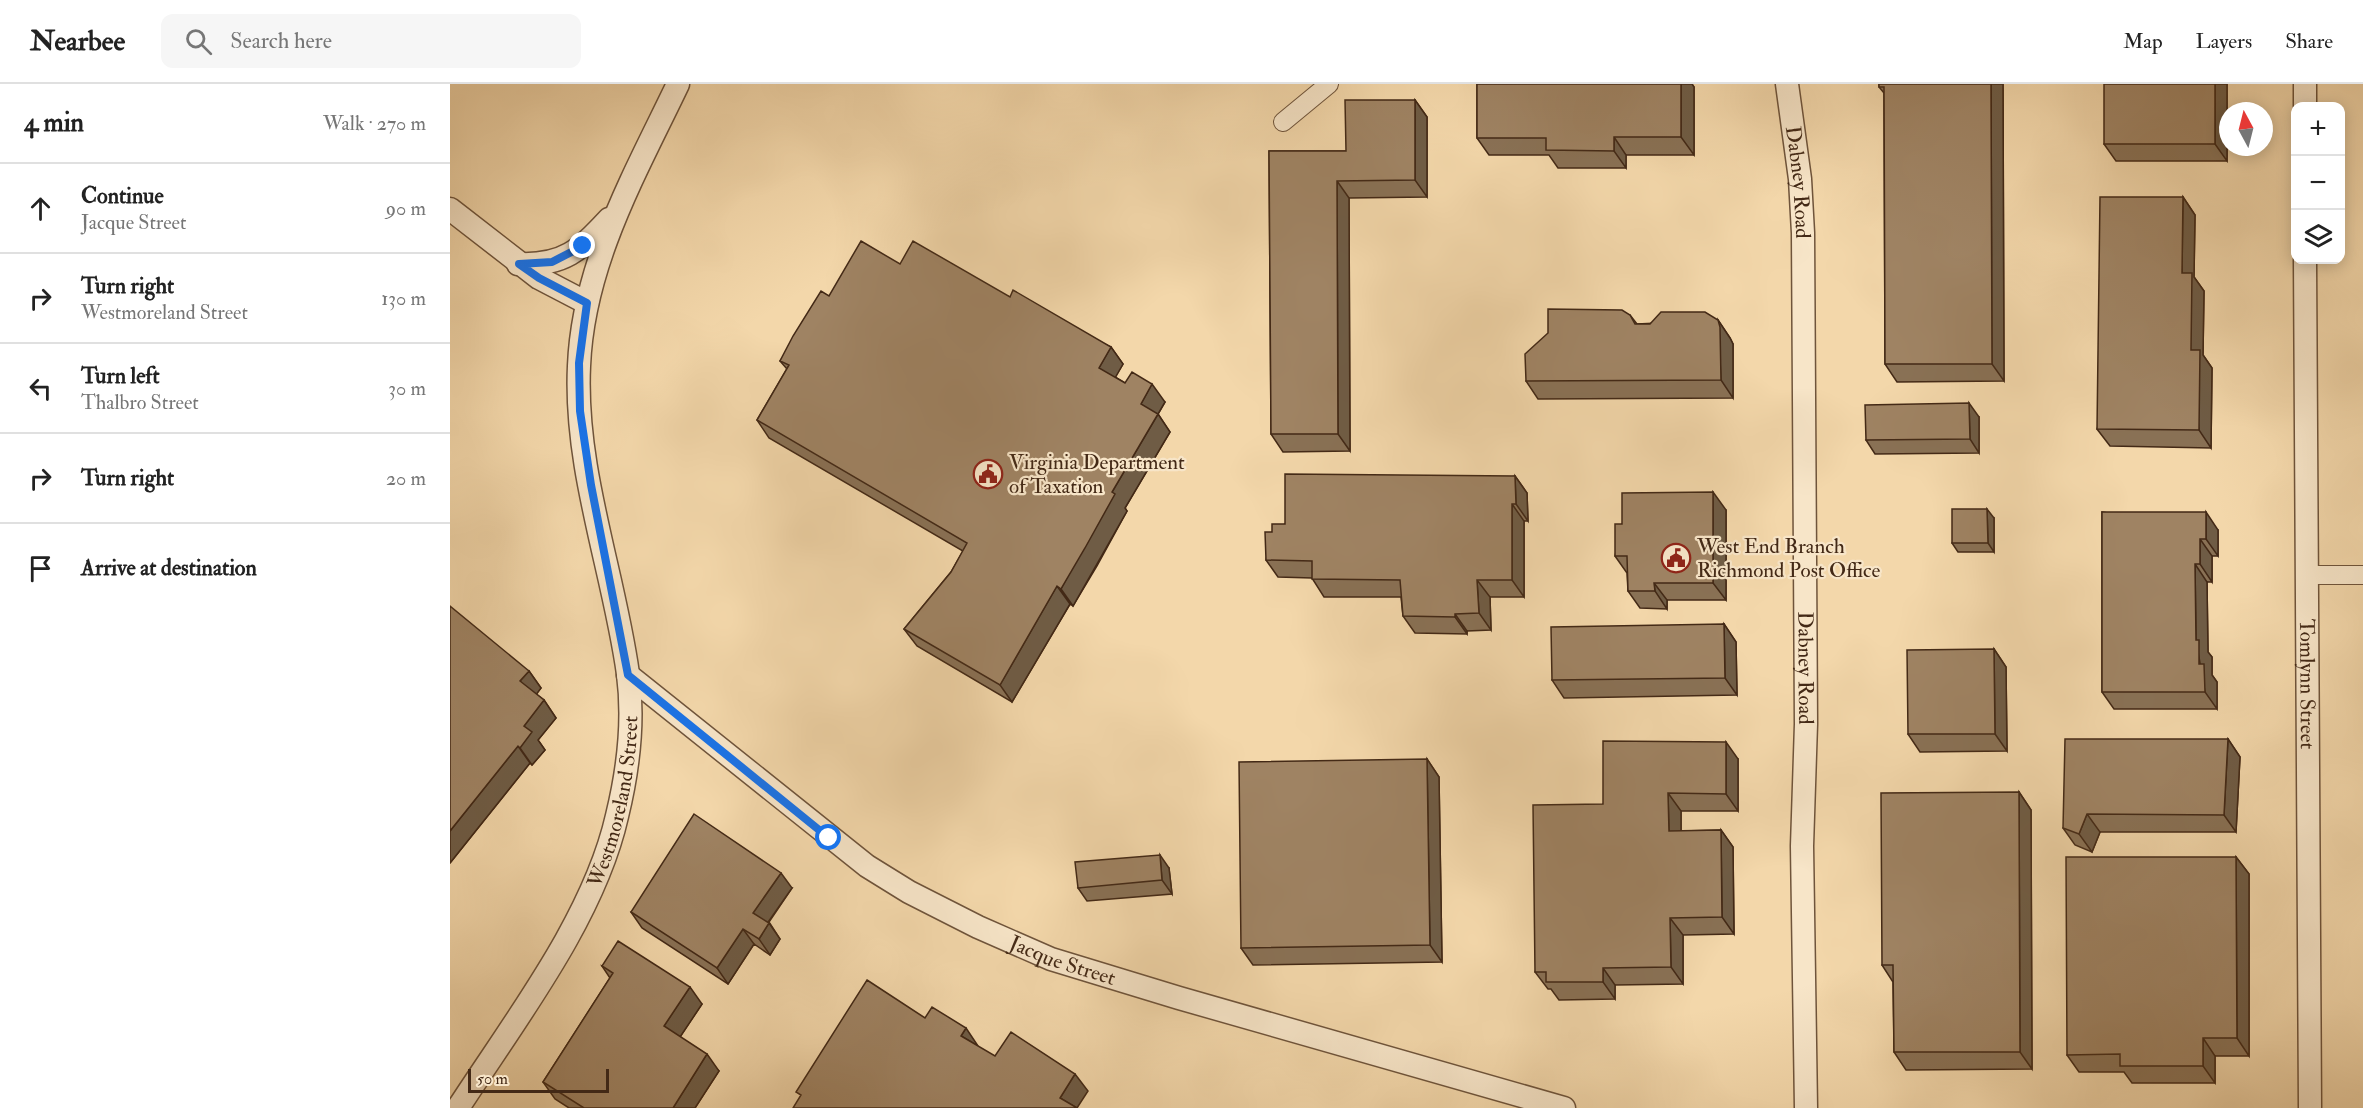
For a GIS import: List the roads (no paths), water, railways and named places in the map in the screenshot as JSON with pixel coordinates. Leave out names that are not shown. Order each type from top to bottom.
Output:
[{"type":"street","name":"Westmoreland Street","points":[[458,1108],[586,903],[611,838],[623,788],[630,721],[628,675],[591,485],[580,411],[579,363],[587,303],[598,258],[618,209],[678,84]]},
{"type":"street","points":[[1283,122],[1329,84]]},
{"type":"street","name":"Dabney Road","points":[[1787,84],[1800,179],[1803,233],[1806,724],[1802,846],[1806,1108]]},
{"type":"street","points":[[2305,84],[2305,102]]},
{"type":"street","points":[[450,209],[539,278],[587,303]]},
{"type":"street","points":[[519,264],[543,264],[577,251],[618,209]]},
{"type":"street","name":"Tomlynn Street","points":[[2306,264],[2310,1108]]},
{"type":"street","points":[[2306,575],[2363,575]]},
{"type":"street","name":"Jacque Street","points":[[628,675],[867,866],[909,892],[981,928],[1051,958],[1179,998],[1564,1108]]},
{"type":"place","name":"Virginia Department of Taxation","points":[[988,474]]},
{"type":"place","name":"West End Branch Richmond Post Office","points":[[1676,558]]}]
